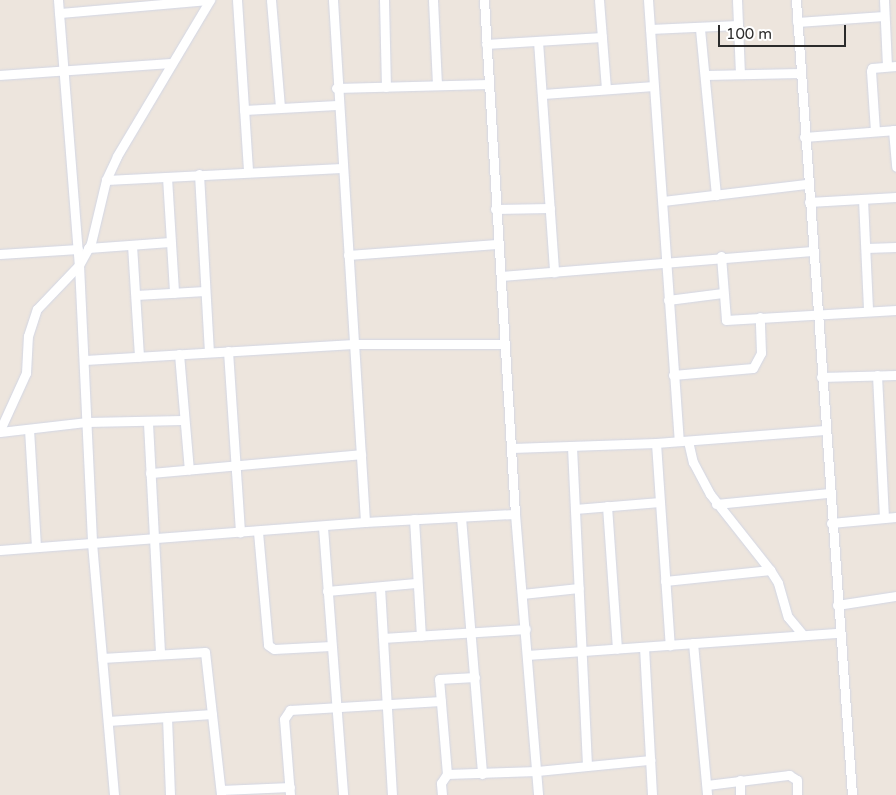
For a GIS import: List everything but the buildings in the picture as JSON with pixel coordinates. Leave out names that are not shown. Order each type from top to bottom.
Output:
[{"type":"street","points":[[58,0],[85,360],[92,543],[114,795]]},
{"type":"street","points":[[59,13],[117,4],[209,0]]},
{"type":"street","points":[[0,431],[26,373],[28,336],[37,309],[79,265],[88,248],[106,180],[170,63],[209,0]]},
{"type":"street","points":[[237,0],[248,172]]},
{"type":"street","points":[[271,0],[280,108]]},
{"type":"street","points":[[333,0],[336,88],[365,522]]},
{"type":"street","points":[[384,0],[386,87]]},
{"type":"street","points":[[433,0],[437,85]]},
{"type":"street","points":[[484,0],[497,244],[501,276],[515,514],[526,630],[538,795]]},
{"type":"street","points":[[599,0],[606,89]]},
{"type":"street","points":[[648,0],[668,262],[668,300],[673,374],[683,441],[698,473],[716,504],[770,570],[788,617],[803,635]]},
{"type":"street","points":[[737,0],[740,74]]},
{"type":"street","points":[[796,0],[806,184],[809,202],[838,632],[852,795]]},
{"type":"street","points":[[874,131],[871,71],[891,66],[884,16],[884,0]]},
{"type":"street","points":[[797,22],[884,16]]},
{"type":"street","points":[[650,29],[700,29],[738,25]]},
{"type":"street","points":[[700,29],[706,75],[716,194]]},
{"type":"street","points":[[486,44],[602,37]]},
{"type":"street","points":[[538,41],[554,272]]},
{"type":"street","points":[[0,75],[170,63]]},
{"type":"street","points":[[706,75],[800,73]]},
{"type":"street","points":[[336,88],[489,84]]},
{"type":"street","points":[[543,94],[654,86]]},
{"type":"street","points":[[244,110],[337,104]]},
{"type":"street","points":[[804,137],[895,130],[896,167]]},
{"type":"street","points":[[106,180],[342,168]]},
{"type":"street","points":[[199,174],[209,352]]},
{"type":"street","points":[[167,176],[174,293]]},
{"type":"street","points":[[663,201],[806,184]]},
{"type":"street","points":[[809,202],[896,197]]},
{"type":"street","points":[[863,199],[868,312]]},
{"type":"street","points":[[495,209],[550,208]]},
{"type":"street","points":[[88,248],[170,242]]},
{"type":"street","points":[[348,255],[497,244]]},
{"type":"street","points":[[132,245],[139,356]]},
{"type":"street","points":[[866,248],[896,246]]},
{"type":"street","points":[[0,254],[78,249]]},
{"type":"street","points":[[501,276],[721,256],[812,251]]},
{"type":"street","points":[[721,256],[726,320],[760,316],[896,310]]},
{"type":"street","points":[[136,295],[205,291]]},
{"type":"street","points":[[668,300],[724,293]]},
{"type":"street","points":[[673,374],[753,368],[761,354],[760,316]]},
{"type":"street","points":[[85,360],[354,344],[505,344]]},
{"type":"street","points":[[228,351],[240,533]]},
{"type":"street","points":[[179,354],[183,420],[189,470]]},
{"type":"street","points":[[877,375],[884,518]]},
{"type":"street","points":[[821,377],[896,375]]},
{"type":"street","points":[[0,431],[87,422],[148,423],[183,420]]},
{"type":"street","points":[[148,423],[156,538],[160,654]]},
{"type":"street","points":[[29,428],[36,547]]},
{"type":"street","points":[[512,448],[656,443],[824,430]]},
{"type":"street","points":[[656,443],[670,646]]},
{"type":"street","points":[[572,447],[587,766]]},
{"type":"street","points":[[150,473],[361,454]]},
{"type":"street","points":[[716,504],[829,493]]},
{"type":"street","points":[[575,509],[660,502]]},
{"type":"street","points":[[607,506],[617,649]]},
{"type":"street","points":[[0,550],[258,532],[365,522],[515,514]]},
{"type":"street","points":[[462,517],[482,774]]},
{"type":"street","points":[[831,523],[896,517]]},
{"type":"street","points":[[414,519],[416,583],[421,636]]},
{"type":"street","points":[[323,527],[343,795]]},
{"type":"street","points":[[258,532],[268,645],[274,649],[331,646]]},
{"type":"street","points":[[665,582],[770,570]]},
{"type":"street","points":[[327,591],[416,583]]},
{"type":"street","points":[[380,587],[392,795]]},
{"type":"street","points":[[522,594],[578,588]]},
{"type":"street","points":[[837,605],[896,596]]},
{"type":"street","points":[[383,638],[526,630]]},
{"type":"street","points":[[528,655],[581,650],[670,646],[838,632]]},
{"type":"street","points":[[693,644],[707,795]]},
{"type":"street","points":[[644,647],[652,795]]},
{"type":"street","points":[[102,658],[205,652],[221,793],[290,791],[286,713],[335,705],[441,701]]},
{"type":"street","points":[[442,795],[441,783],[447,774],[441,677],[475,677]]},
{"type":"street","points":[[108,721],[212,714]]},
{"type":"street","points":[[167,717],[170,795]]},
{"type":"street","points":[[447,774],[536,771],[650,760]]},
{"type":"street","points":[[707,784],[792,776],[797,780],[797,795]]},
{"type":"street","points":[[740,780],[740,795]]}]
